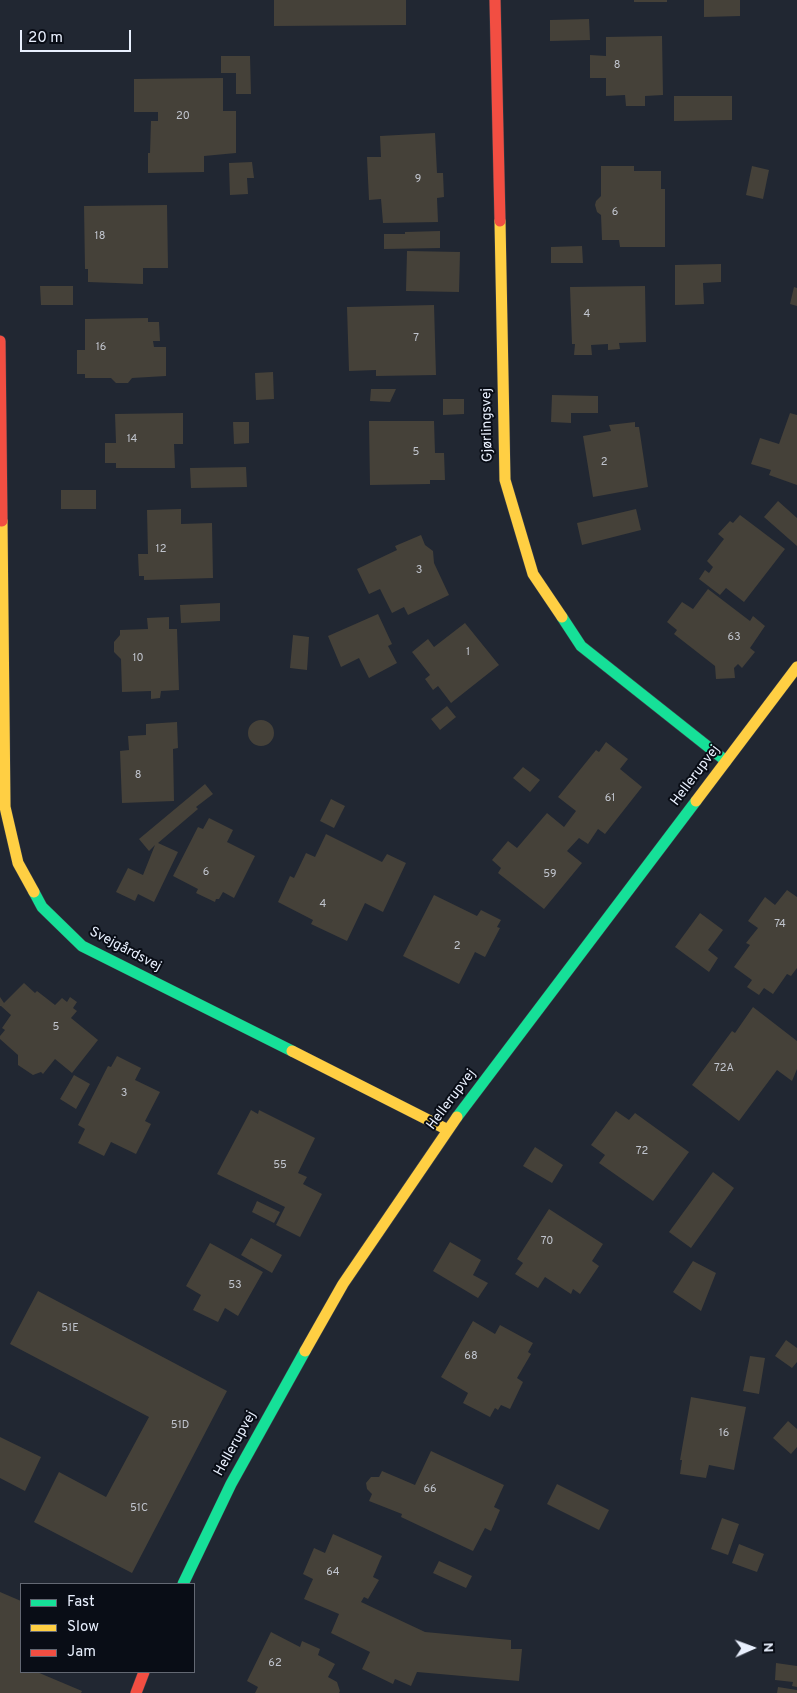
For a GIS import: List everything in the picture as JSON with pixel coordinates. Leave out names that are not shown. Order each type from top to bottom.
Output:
[{"type":"street","name":"Gjørlingsvej","points":[[495,0],[505,480],[533,574],[581,646],[726,761]]},
{"type":"street","name":"Svejgårdsvej","points":[[0,341],[5,807],[18,862],[42,907],[82,946],[448,1130]]},
{"type":"street","name":"Hellerupvej","points":[[183,1583],[231,1484],[343,1284],[448,1130],[797,667]]},
{"type":"street","points":[[136,1693],[144,1673]]},
{"type":"building","points":[[274,0],[406,0],[406,25],[274,26]]},
{"type":"building","points":[[634,0],[667,0],[667,2],[634,2]]},
{"type":"building","points":[[704,0],[740,0],[740,16],[704,17]]},
{"type":"building","points":[[589,19],[590,40],[550,41],[550,20]]},
{"type":"building","points":[[662,36],[663,95],[645,96],[645,106],[626,106],[625,95],[606,96],[606,78],[590,78],[590,55],[606,56],[606,37]]},
{"type":"building","points":[[221,56],[250,56],[251,94],[236,94],[236,73],[221,73]]},
{"type":"building","points":[[223,78],[223,111],[236,111],[236,153],[204,156],[204,172],[148,173],[151,121],[158,121],[158,112],[134,112],[134,79]]},
{"type":"building","points":[[674,96],[732,96],[732,120],[674,121]]},
{"type":"building","points":[[435,133],[437,173],[443,173],[444,197],[437,198],[438,222],[383,223],[381,199],[369,200],[367,157],[381,157],[380,136]]},
{"type":"building","points":[[252,162],[254,178],[247,178],[248,194],[230,195],[229,163]]},
{"type":"building","points":[[601,166],[634,166],[634,171],[661,171],[661,189],[665,189],[665,247],[620,247],[619,240],[602,240],[601,215],[597,212],[595,205],[601,196]]},
{"type":"building","points":[[752,166],[769,170],[763,199],[746,195]]},
{"type":"building","points":[[167,205],[168,268],[143,268],[143,284],[88,282],[88,269],[85,269],[84,206]]},
{"type":"building","points":[[440,231],[440,248],[384,249],[384,234]]},
{"type":"building","points":[[582,246],[583,263],[551,263],[551,247]]},
{"type":"building","points":[[407,251],[460,252],[459,292],[406,291]]},
{"type":"building","points":[[721,264],[721,282],[703,283],[704,304],[675,305],[675,265]]},
{"type":"building","points":[[40,286],[73,286],[73,305],[41,305]]},
{"type":"building","points":[[645,286],[646,342],[619,343],[620,349],[608,350],[608,344],[591,345],[592,355],[574,355],[575,344],[572,344],[570,287]]},
{"type":"building","points":[[794,287],[797,288],[797,306],[790,304]]},
{"type":"building","points":[[434,305],[436,375],[376,376],[376,370],[349,371],[347,307]]},
{"type":"building","points":[[148,318],[148,322],[159,322],[160,341],[153,341],[154,347],[166,347],[166,376],[132,378],[128,383],[116,383],[111,378],[85,378],[85,374],[77,374],[77,350],[85,350],[85,319]]},
{"type":"building","points":[[273,372],[274,399],[256,400],[255,373]]},
{"type":"building","points":[[371,389],[396,389],[390,402],[370,401]]},
{"type":"building","points":[[552,395],[598,396],[598,413],[571,413],[571,423],[551,422]]},
{"type":"building","points":[[443,399],[464,399],[464,414],[443,415]]},
{"type":"building","points":[[183,413],[183,444],[174,444],[175,468],[116,468],[116,463],[105,463],[105,443],[116,443],[115,414]]},
{"type":"building","points":[[790,413],[797,415],[797,485],[769,475],[771,470],[751,464],[760,438],[779,444]]},
{"type":"building","points":[[369,421],[434,421],[435,453],[444,453],[445,480],[430,480],[430,484],[370,485]]},
{"type":"building","points":[[233,422],[249,422],[249,443],[234,444]]},
{"type":"building","points":[[635,422],[635,427],[639,427],[648,487],[593,497],[583,436],[611,431],[609,425]]},
{"type":"building","points":[[246,467],[247,487],[191,488],[190,468]]},
{"type":"building","points":[[61,490],[96,490],[96,509],[61,509]]},
{"type":"building","points":[[778,501],[797,518],[797,546],[764,517]]},
{"type":"building","points":[[181,509],[181,524],[212,523],[213,578],[144,580],[144,576],[139,576],[138,554],[148,554],[147,510]]},
{"type":"building","points":[[636,509],[641,530],[582,545],[577,523]]},
{"type":"building","points":[[740,515],[785,549],[744,602],[726,588],[720,595],[699,579],[705,570],[709,573],[713,567],[707,561],[724,539],[718,534],[730,521],[733,523]]},
{"type":"building","points":[[421,535],[425,545],[433,551],[434,563],[449,595],[408,615],[404,607],[392,613],[380,589],[369,594],[357,569],[397,550],[395,546]]},
{"type":"building","points":[[708,589],[750,621],[753,616],[765,626],[750,648],[755,652],[742,668],[738,664],[734,668],[735,678],[716,679],[715,666],[674,634],[677,630],[667,622],[682,602],[693,609]]},
{"type":"building","points":[[220,603],[220,621],[181,623],[180,605]]},
{"type":"building","points":[[378,614],[392,644],[388,646],[397,663],[369,678],[359,658],[341,667],[328,636]]},
{"type":"building","points":[[169,617],[169,629],[177,629],[179,690],[161,691],[160,698],[151,699],[151,691],[122,692],[121,659],[114,652],[114,642],[120,635],[120,630],[148,629],[147,618]]},
{"type":"building","points":[[465,623],[499,665],[451,703],[438,686],[433,690],[425,679],[430,675],[412,652],[428,639],[434,647]]},
{"type":"building","points":[[293,635],[309,637],[307,670],[290,668]]},
{"type":"building","points":[[447,706],[456,717],[440,730],[431,719]]},
{"type":"building","points":[[261,720],[270,724],[274,733],[270,742],[261,746],[252,742],[248,733],[252,724]]},
{"type":"building","points":[[177,722],[178,748],[173,749],[174,801],[122,803],[120,751],[129,750],[128,736],[146,735],[146,724]]},
{"type":"building","points":[[606,742],[628,759],[620,769],[642,787],[605,834],[598,829],[588,844],[579,838],[567,851],[582,863],[544,909],[498,873],[501,868],[492,860],[508,841],[517,848],[547,813],[564,827],[576,811],[558,797],[596,750],[599,752]]},
{"type":"building","points":[[523,767],[540,780],[530,792],[513,778]]},
{"type":"building","points":[[205,784],[213,794],[196,807],[198,809],[158,843],[178,852],[154,902],[138,894],[135,901],[116,892],[128,868],[143,875],[155,845],[149,851],[139,839]]},
{"type":"building","points":[[331,799],[345,806],[334,828],[320,821]]},
{"type":"building","points":[[209,818],[233,830],[227,842],[255,856],[234,898],[223,892],[215,902],[196,893],[198,889],[173,876],[198,827],[203,829]]},
{"type":"building","points":[[326,834],[382,862],[387,854],[406,863],[383,912],[365,903],[347,941],[311,924],[313,920],[278,902],[290,876],[294,878],[306,853],[315,857]]},
{"type":"building","points":[[787,890],[797,897],[797,968],[791,976],[787,974],[773,994],[764,988],[759,995],[747,987],[752,980],[734,967],[750,945],[746,943],[758,928],[748,921],[765,897],[775,905]]},
{"type":"building","points":[[434,895],[477,916],[481,910],[501,920],[497,927],[500,928],[485,957],[475,952],[459,984],[403,956]]},
{"type":"building","points":[[700,913],[723,930],[708,950],[718,958],[709,972],[675,947]]},
{"type":"building","points":[[24,983],[35,993],[37,991],[55,1005],[62,998],[67,1002],[70,997],[77,1002],[73,1008],[77,1011],[71,1018],[98,1040],[72,1073],[55,1059],[43,1074],[41,1072],[33,1075],[18,1065],[18,1055],[0,1039],[5,1030],[2,1028],[11,1015],[0,1006],[0,997],[4,1003]]},
{"type":"building","points":[[753,1007],[797,1041],[797,1069],[792,1081],[777,1070],[739,1121],[692,1085],[732,1031],[735,1033]]},
{"type":"building","points":[[117,1056],[141,1068],[135,1080],[160,1092],[145,1121],[151,1124],[136,1154],[111,1142],[104,1156],[78,1143],[85,1129],[78,1125],[108,1066],[111,1067]]},
{"type":"building","points":[[74,1075],[90,1084],[76,1109],[60,1099]]},
{"type":"building","points":[[251,1110],[258,1114],[259,1110],[315,1138],[298,1173],[307,1177],[303,1184],[322,1194],[300,1237],[276,1225],[285,1207],[217,1174]]},
{"type":"building","points":[[616,1111],[629,1120],[635,1113],[689,1152],[653,1201],[599,1163],[605,1155],[591,1145]]},
{"type":"building","points":[[535,1147],[563,1165],[552,1183],[523,1166]]},
{"type":"building","points":[[713,1172],[734,1188],[691,1248],[669,1232]]},
{"type":"building","points":[[257,1201],[280,1212],[274,1223],[252,1212]]},
{"type":"building","points":[[549,1209],[603,1244],[592,1261],[599,1266],[580,1294],[573,1289],[571,1294],[545,1277],[538,1288],[515,1274],[523,1263],[517,1259]]},
{"type":"building","points":[[251,1238],[282,1255],[272,1273],[241,1255]]},
{"type":"building","points":[[450,1242],[481,1260],[473,1275],[488,1283],[478,1298],[433,1271]]},
{"type":"building","points":[[210,1243],[263,1272],[238,1316],[225,1308],[218,1322],[193,1310],[201,1295],[186,1286]]},
{"type":"building","points":[[693,1261],[716,1273],[701,1311],[673,1292]]},
{"type":"building","points":[[38,1291],[227,1391],[132,1573],[34,1522],[59,1472],[106,1497],[149,1417],[10,1344]]},
{"type":"building","points":[[473,1321],[495,1334],[500,1325],[533,1343],[528,1352],[531,1354],[517,1378],[523,1382],[510,1409],[501,1405],[498,1410],[495,1408],[490,1417],[463,1403],[468,1393],[441,1377]]},
{"type":"building","points":[[786,1340],[797,1348],[797,1362],[792,1368],[775,1356]]},
{"type":"building","points":[[750,1356],[765,1358],[759,1394],[743,1391]]},
{"type":"building","points":[[691,1397],[746,1407],[734,1470],[709,1465],[706,1478],[680,1474],[682,1460],[680,1460]]},
{"type":"building","points":[[788,1421],[797,1429],[797,1447],[791,1454],[773,1438]]},
{"type":"building","points":[[0,1437],[41,1457],[25,1491],[0,1478]]},
{"type":"building","points":[[431,1451],[504,1485],[494,1507],[500,1510],[491,1531],[485,1528],[473,1551],[401,1517],[402,1514],[369,1501],[372,1494],[367,1489],[366,1483],[371,1477],[379,1477],[382,1471],[415,1485]]},
{"type":"building","points":[[557,1484],[609,1510],[599,1530],[547,1504]]},
{"type":"building","points":[[722,1518],[739,1524],[728,1555],[711,1549]]},
{"type":"building","points":[[333,1534],[382,1556],[373,1577],[379,1580],[368,1599],[364,1597],[361,1602],[425,1632],[511,1640],[511,1649],[522,1649],[519,1681],[417,1672],[411,1686],[395,1679],[393,1684],[362,1669],[370,1652],[331,1633],[339,1614],[304,1599],[313,1579],[303,1574],[314,1548],[325,1553]]},
{"type":"building","points":[[739,1544],[764,1554],[757,1572],[732,1563]]},
{"type":"building","points":[[439,1561],[472,1576],[466,1588],[433,1573]]},
{"type":"building","points":[[0,1592],[20,1601],[20,1673],[39,1673],[82,1691],[81,1693],[0,1693]]},
{"type":"building","points":[[271,1632],[300,1647],[302,1641],[320,1649],[318,1655],[335,1664],[328,1677],[337,1682],[339,1693],[255,1693],[258,1687],[247,1681]]},
{"type":"building","points":[[776,1663],[797,1666],[797,1687],[792,1686],[793,1682],[775,1680]]},
{"type":"building","points":[[778,1687],[797,1690],[797,1693],[777,1693]]},
{"type":"traffic: fast","points":[[562,617],[581,646],[726,761]]},
{"type":"traffic: fast","points":[[457,1117],[696,801]]},
{"type":"traffic: fast","points":[[34,892],[42,907],[82,946],[292,1051]]},
{"type":"traffic: fast","points":[[183,1583],[231,1484],[305,1351]]},
{"type":"traffic: slow","points":[[500,221],[505,480],[533,574],[562,617]]},
{"type":"traffic: slow","points":[[2,521],[5,807],[18,863],[34,892]]},
{"type":"traffic: slow","points":[[696,801],[797,667]]},
{"type":"traffic: slow","points":[[292,1051],[448,1130]]},
{"type":"traffic: slow","points":[[305,1351],[343,1284],[457,1117]]},
{"type":"traffic: jam","points":[[495,0],[500,221]]},
{"type":"traffic: jam","points":[[0,341],[2,521]]},
{"type":"traffic: jam","points":[[136,1693],[144,1673]]}]
